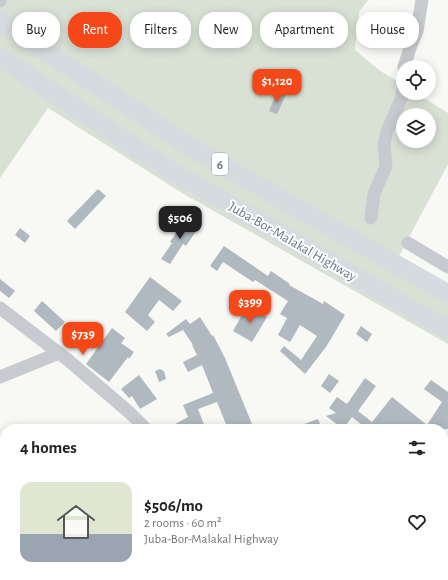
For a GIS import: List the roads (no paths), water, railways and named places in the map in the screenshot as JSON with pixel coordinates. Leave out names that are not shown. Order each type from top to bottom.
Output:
[{"type":"highway","name":"6","points":[[0,21],[190,147],[448,294]]},
{"type":"highway","name":"Juba-Bor-Malakal Highway","points":[[0,57],[161,165],[448,330]]},
{"type":"street","points":[[407,60],[417,31],[422,0]]},
{"type":"street","points":[[371,218],[374,194],[386,166],[384,144],[387,130],[401,100]]},
{"type":"street","points":[[408,243],[448,267]]},
{"type":"street","points":[[0,308],[59,353],[141,424]]},
{"type":"street","points":[[0,377],[59,353]]}]
